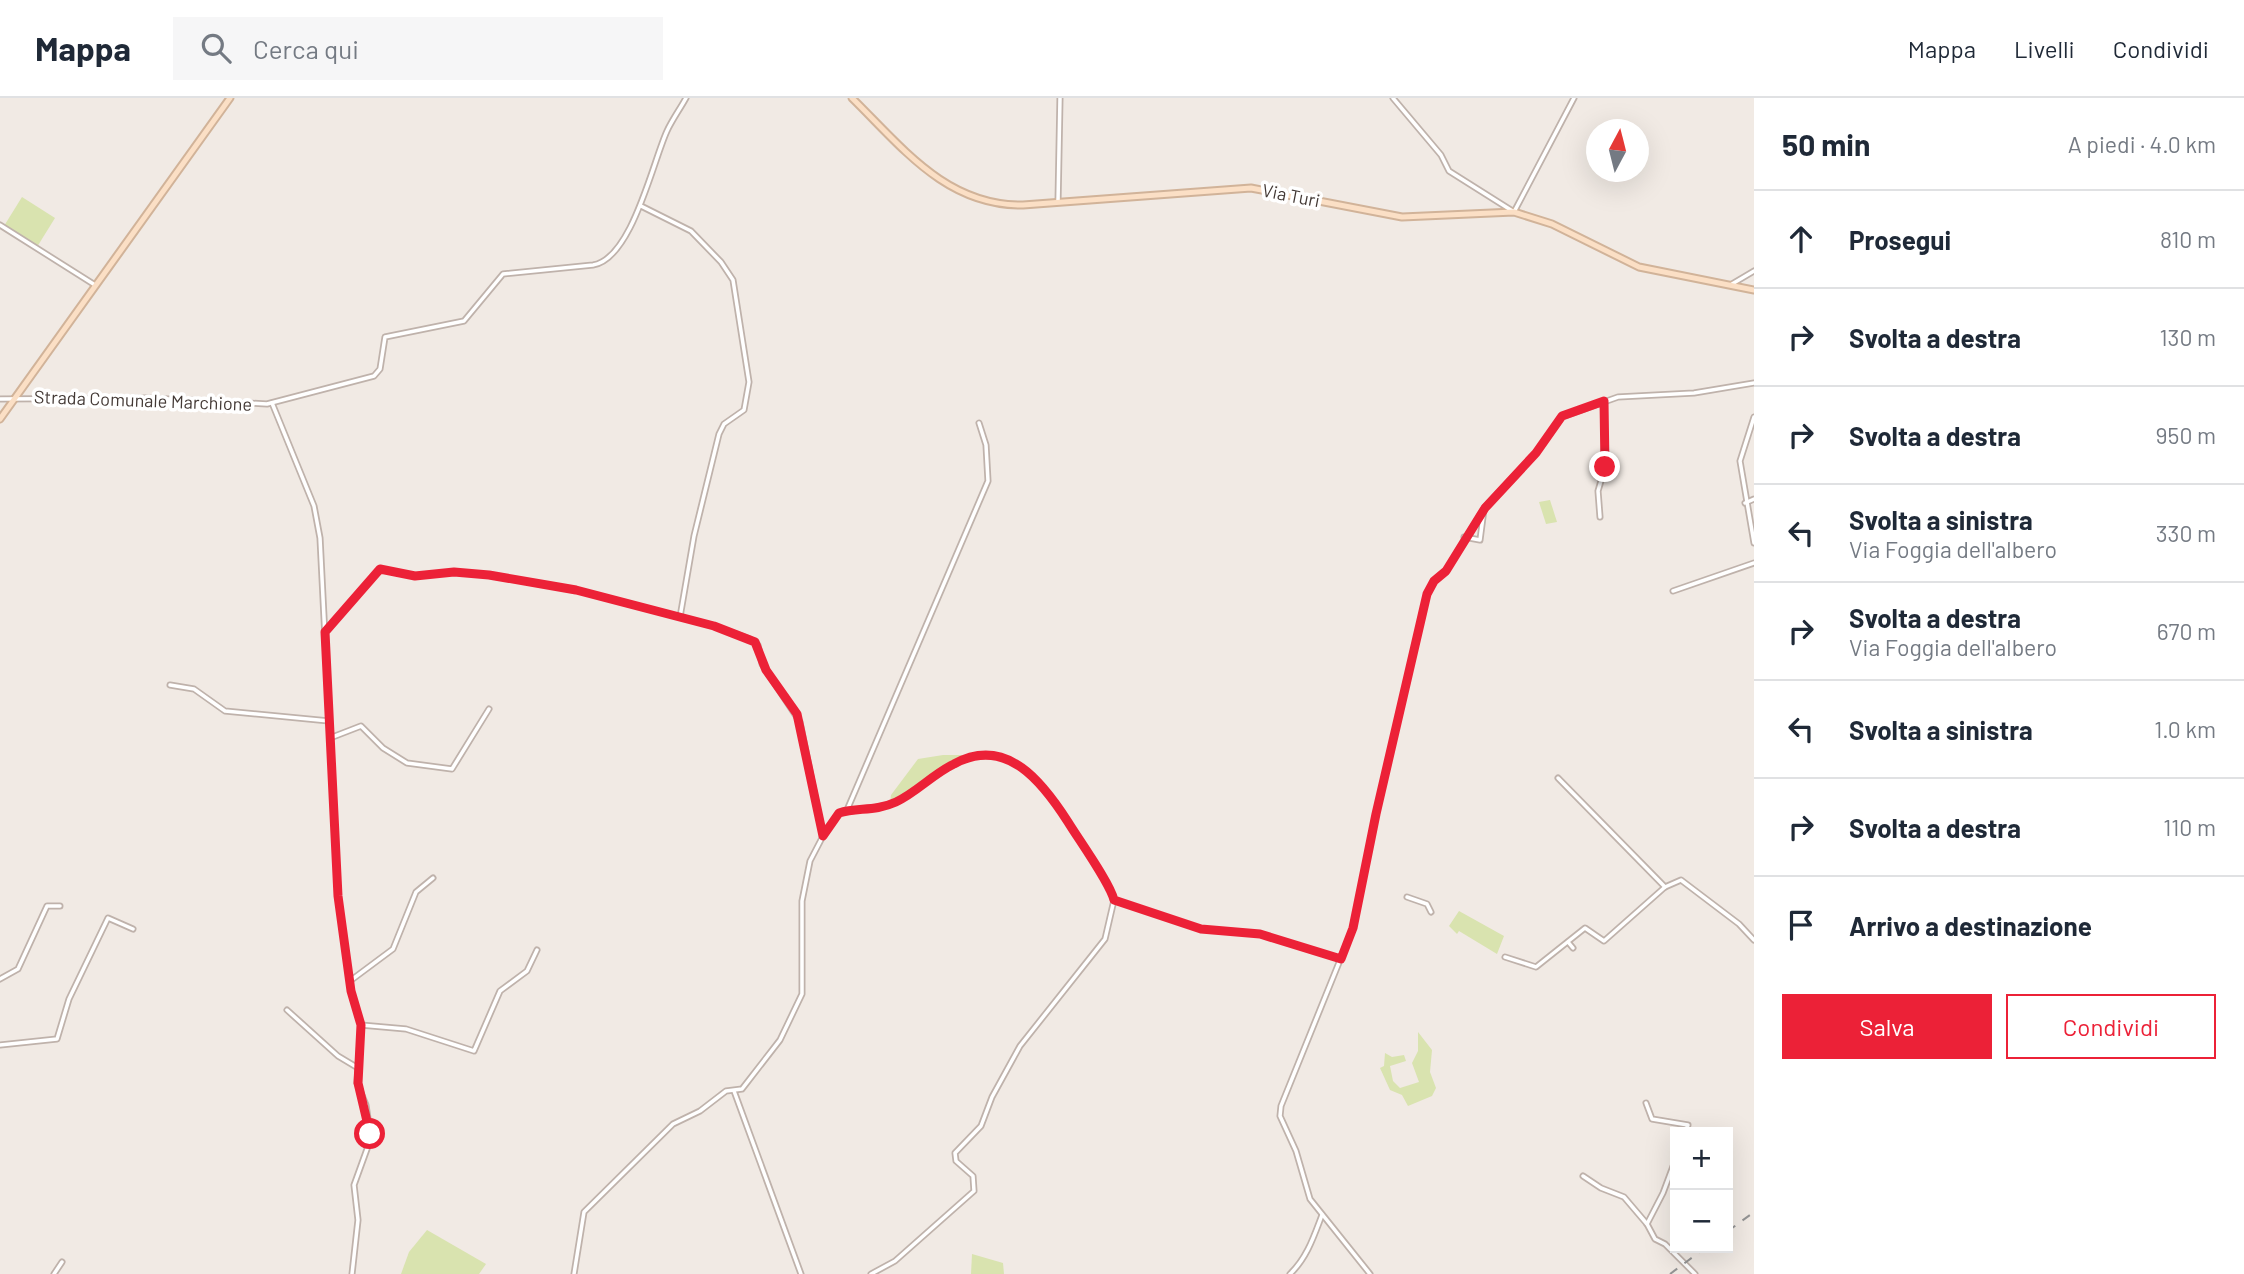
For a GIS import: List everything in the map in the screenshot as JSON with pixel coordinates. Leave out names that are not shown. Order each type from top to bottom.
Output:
[{"type":"main road","points":[[0,419],[230,98]]},
{"type":"main road","name":"Via Turi","points":[[852,98],[929,173],[961,194],[1003,205],[1251,188],[1402,217],[1514,212],[1552,224],[1639,267],[1753,291]]},
{"type":"street","points":[[680,617],[694,536],[719,434],[724,424],[744,410],[749,382],[738,295],[729,274],[691,231],[641,206],[667,132],[686,98]]},
{"type":"street","points":[[1058,202],[1060,98]]},
{"type":"street","points":[[1393,98],[1441,155],[1449,171],[1514,212],[1574,98]]},
{"type":"street","name":"Strada Comunale Marchione","points":[[0,399],[149,398],[272,403],[374,376],[380,369],[385,337],[464,321],[503,274],[602,263],[641,206]]},
{"type":"street","points":[[0,225],[95,285]]},
{"type":"street","points":[[1730,286],[1754,271]]},
{"type":"street","points":[[1370,1274],[1310,1199],[1296,1151],[1280,1116],[1295,1070],[1353,928],[1376,814],[1427,594],[1434,581],[1446,571],[1464,537],[1485,508],[1536,453],[1562,416],[1618,397],[1694,393],[1754,383]]},
{"type":"street","points":[[1600,517],[1598,491],[1605,467],[1604,401]]},
{"type":"street","points":[[272,403],[314,506],[320,538],[338,896],[350,981],[361,1025],[358,1086],[365,1101],[371,1138],[354,1185],[358,1220],[352,1274]]},
{"type":"street","points":[[1754,417],[1740,454],[1745,503],[1754,543]]},
{"type":"street","points":[[847,810],[988,481],[986,445],[979,423]]},
{"type":"street","points":[[1745,503],[1754,499]]},
{"type":"street","points":[[1464,537],[1480,540],[1485,508]]},
{"type":"street","points":[[1674,591],[1754,563]]},
{"type":"street","points":[[325,632],[383,568],[415,576],[454,572],[496,576],[600,596],[721,628],[758,645],[762,664],[800,722],[823,836]]},
{"type":"street","points":[[170,685],[194,689],[225,711],[329,721]]},
{"type":"street","points":[[330,738],[361,726],[383,748],[407,764],[452,769],[489,709]]},
{"type":"street","points":[[573,1274],[584,1212],[673,1124],[700,1111],[726,1091],[743,1089],[780,1040],[802,993],[802,901],[810,861],[839,813],[847,810],[876,810],[894,803],[962,760],[982,757],[1013,761],[1031,772],[1063,814],[1105,879],[1114,900],[1105,939],[1020,1046],[992,1097],[981,1126],[955,1153],[956,1161],[972,1177],[974,1191],[929,1234],[895,1261],[871,1274]]},
{"type":"street","points":[[1558,778],[1665,887]]},
{"type":"street","points":[[350,981],[393,948],[416,892],[433,878]]},
{"type":"street","points":[[1505,957],[1536,967],[1586,928],[1604,941],[1665,887],[1681,880],[1739,924],[1754,940]]},
{"type":"street","points":[[1407,897],[1427,904],[1431,912]]},
{"type":"street","points":[[1114,900],[1201,929],[1260,934],[1341,959]]},
{"type":"street","points":[[0,979],[18,969],[47,906],[60,906]]},
{"type":"street","points":[[0,1045],[57,1039],[69,999],[108,918],[133,929]]},
{"type":"street","points":[[1569,942],[1573,948]]},
{"type":"street","points":[[361,1025],[418,1031],[472,1052],[500,991],[532,966],[537,950]]},
{"type":"street","points":[[287,1010],[338,1056],[358,1068]]},
{"type":"street","points":[[734,1091],[801,1274]]},
{"type":"street","points":[[1646,1103],[1652,1119],[1688,1125],[1687,1127]]},
{"type":"street","points":[[1647,1224],[1670,1172]]},
{"type":"street","points":[[1583,1176],[1601,1188],[1624,1197],[1647,1224],[1655,1239],[1665,1244],[1695,1274]]},
{"type":"street","points":[[1290,1274],[1299,1266],[1322,1214]]},
{"type":"street","points":[[54,1274],[62,1262]]},
{"type":"green space","points":[[22,197],[55,218],[37,247],[4,226]]},
{"type":"green space","points":[[1550,500],[1557,522],[1546,524],[1539,502]]},
{"type":"green space","points":[[962,755],[961,760],[890,804],[891,795],[918,759]]},
{"type":"green space","points":[[1459,911],[1504,936],[1497,954],[1459,931],[1457,934],[1449,926]]},
{"type":"green space","points":[[1418,1032],[1432,1050],[1430,1072],[1436,1088],[1432,1096],[1408,1106],[1402,1095],[1390,1090],[1380,1068],[1384,1066],[1385,1053],[1392,1057],[1404,1055],[1406,1061],[1390,1066],[1393,1081],[1400,1088],[1419,1082],[1412,1063],[1418,1051]]},
{"type":"green space","points":[[427,1230],[486,1264],[479,1274],[401,1274],[409,1252]]},
{"type":"green space","points":[[972,1254],[1003,1263],[1004,1274],[971,1274]]},
{"type":"railway","points":[[1733,1227],[1754,1212]]},
{"type":"railway","points":[[1670,1274],[1698,1253]]},
{"type":"route","points":[[370,1134],[365,1101],[358,1083],[361,1025],[351,991],[338,896],[325,632],[380,569],[386,568],[415,576],[454,572],[489,575],[576,590],[714,626],[755,642],[766,670],[797,714],[823,836],[839,813],[847,810],[876,810],[894,803],[962,760],[1003,758],[1018,763],[1031,772],[1063,814],[1105,879],[1114,900],[1201,929],[1260,934],[1341,959],[1353,928],[1412,649],[1427,594],[1434,581],[1446,571],[1464,537],[1485,508],[1536,453],[1562,416],[1604,401],[1605,467]]}]
